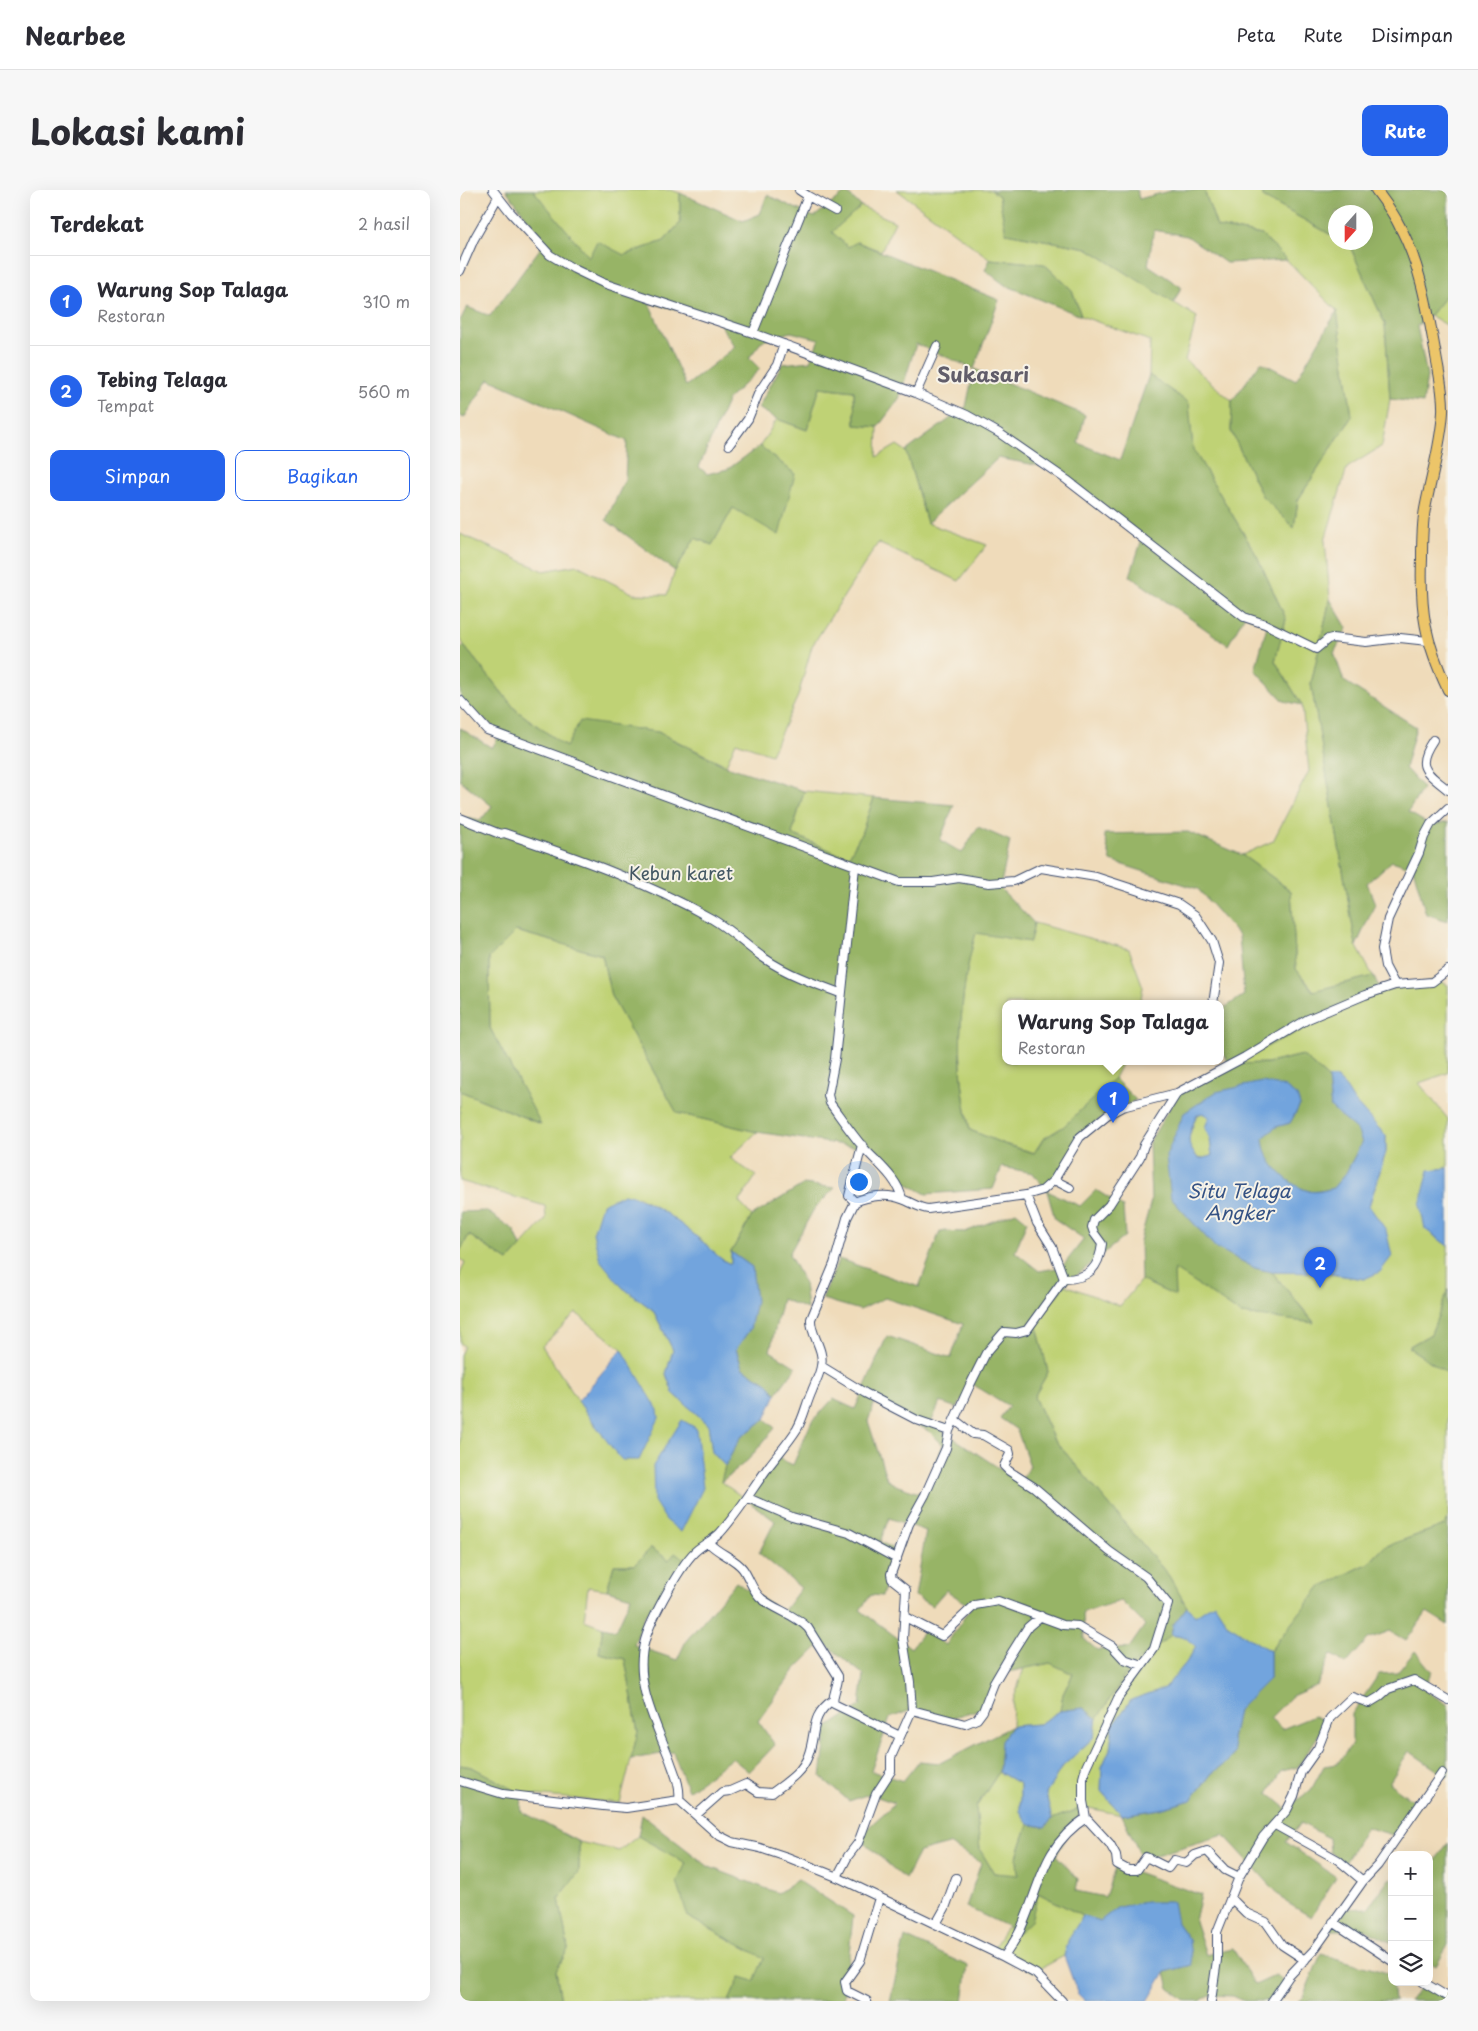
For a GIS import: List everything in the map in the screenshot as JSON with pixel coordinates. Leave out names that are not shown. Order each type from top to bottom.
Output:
[{"type":"main road","points":[[1376,190],[1400,225],[1413,255],[1431,326],[1441,386],[1442,427],[1422,532],[1422,605],[1428,641],[1448,690]]},
{"type":"street","points":[[493,190],[550,255],[603,283],[753,332],[916,393],[967,415],[999,433],[1067,480],[1244,617],[1266,624],[1316,649],[1332,638],[1366,642],[1400,638],[1428,641]]},
{"type":"street","points":[[799,190],[836,211]]},
{"type":"street","points":[[753,332],[808,196]]},
{"type":"street","points":[[460,271],[478,232],[498,197]]},
{"type":"street","points":[[729,446],[748,419],[759,392],[777,365],[784,344]]},
{"type":"street","points":[[916,393],[937,346]]},
{"type":"street","points":[[460,700],[486,730],[899,882],[933,882],[959,878],[989,883],[1014,881],[1041,868],[1096,877],[1170,900],[1194,915],[1212,942],[1219,962],[1214,1000]]},
{"type":"street","points":[[1433,740],[1423,755],[1423,763],[1427,771],[1447,786]]},
{"type":"street","points":[[1396,985],[1384,966],[1382,949],[1388,919],[1419,853],[1424,837],[1432,824],[1448,808]]},
{"type":"street","points":[[460,818],[500,834],[504,833],[553,850],[660,891],[714,920],[766,959],[812,983],[840,993]]},
{"type":"street","points":[[855,867],[834,1058],[828,1095],[830,1103],[900,1190],[902,1199]]},
{"type":"street","points":[[1224,1063],[1245,1057],[1308,1019],[1365,994],[1396,985],[1432,982],[1448,970]]},
{"type":"street","points":[[1062,2001],[1036,1974],[1004,1956],[837,1877],[778,1854],[732,1842],[712,1830],[679,1800],[678,1782],[642,1681],[641,1662],[652,1618],[684,1566],[698,1549],[709,1543],[719,1533],[748,1498],[796,1430],[821,1366],[822,1353],[811,1327],[811,1319],[834,1264],[847,1218],[854,1202],[874,1196],[902,1199],[920,1208],[928,1208],[1026,1195],[1043,1190],[1054,1180],[1080,1137],[1107,1116],[1130,1104],[1177,1093],[1220,1065]]},
{"type":"street","points":[[837,1877],[848,1856],[858,1843],[876,1794],[891,1771],[891,1757],[912,1710],[910,1682],[903,1639],[906,1590],[892,1579],[891,1574],[909,1524],[946,1448],[949,1431],[986,1353],[1004,1332],[1016,1333],[1027,1330],[1064,1279],[1084,1276],[1094,1268],[1100,1256],[1102,1244],[1092,1227],[1094,1220],[1109,1204],[1140,1157],[1144,1145],[1177,1093]]},
{"type":"street","points":[[854,1202],[849,1196],[862,1145]]},
{"type":"street","points":[[1054,1180],[1070,1188]]},
{"type":"street","points":[[1026,1195],[1038,1223],[1052,1247],[1064,1279]]},
{"type":"street","points":[[821,1366],[865,1393],[917,1420],[949,1431]]},
{"type":"street","points":[[955,1420],[973,1434],[983,1435],[1009,1450],[1010,1454],[1004,1466],[1009,1472],[1034,1487],[1109,1551],[1146,1577],[1168,1604],[1154,1648],[1118,1698],[1086,1767],[1083,1778],[1083,1801],[1086,1818],[1110,1844],[1116,1855],[1117,1864],[1128,1870],[1137,1870],[1146,1857],[1168,1868],[1174,1860],[1186,1863],[1195,1855],[1207,1851],[1225,1870],[1239,1877]]},
{"type":"street","points":[[748,1498],[792,1517],[849,1533],[897,1559]]},
{"type":"street","points":[[696,1815],[722,1792],[730,1791],[746,1784],[758,1792],[772,1793],[796,1774],[808,1758],[817,1717],[822,1708],[833,1700],[838,1682],[838,1676],[803,1622],[762,1599],[754,1591],[743,1569],[716,1551],[709,1543]]},
{"type":"street","points":[[905,1616],[942,1636],[975,1605],[998,1601],[1063,1625],[1078,1626],[1112,1646],[1124,1659],[1142,1665]]},
{"type":"street","points":[[912,1710],[965,1724],[977,1719],[983,1711],[994,1683],[1011,1654],[1028,1627],[1040,1616]]},
{"type":"street","points":[[1211,2001],[1217,1960],[1217,1932],[1239,1877],[1263,1837],[1275,1825],[1294,1796],[1301,1772],[1318,1748],[1330,1718],[1347,1699],[1352,1697],[1369,1703],[1388,1689],[1414,1680],[1448,1700]]},
{"type":"street","points":[[833,1700],[834,1704],[900,1736]]},
{"type":"street","points":[[1272,2001],[1289,1976],[1314,1950],[1363,1881],[1378,1865],[1442,1773]]},
{"type":"street","points":[[460,1781],[503,1794],[626,1808],[679,1800]]},
{"type":"street","points":[[1004,1956],[1021,1928],[1045,1863],[1057,1844],[1078,1823],[1086,1818]]},
{"type":"street","points":[[1275,1825],[1338,1860],[1363,1881]]},
{"type":"street","points":[[936,1924],[945,1908],[956,1878]]},
{"type":"street","points":[[867,2001],[848,1991],[845,1982],[860,1961],[879,1898]]},
{"type":"street","points":[[1230,1899],[1246,1913],[1266,1922],[1282,1944],[1305,1960]]},
{"type":"street","points":[[1333,1922],[1388,1959]]},
{"type":"street","points":[[1430,1986],[1448,1997]]},
{"type":"green space","points":[[506,190],[533,190],[589,257],[597,241],[624,255],[664,241],[680,223],[680,193],[743,221],[760,214],[767,195],[814,217],[846,192],[861,206],[832,232],[848,247],[857,242],[999,300],[974,369],[916,344],[899,399],[878,427],[855,425],[854,391],[820,387],[807,430],[777,419],[758,408],[782,364],[810,361],[819,339],[791,332],[762,341],[749,358],[760,369],[728,399],[699,467],[707,474],[728,469],[760,446],[795,474],[779,535],[733,508],[712,545],[695,538],[675,571],[606,520],[625,480],[627,441],[489,379],[464,418],[460,416],[460,321],[467,307],[490,316],[545,242]],"holes":[[[649,303],[716,318],[735,347],[686,386]]]},
{"type":"green space","points":[[533,190],[671,190],[680,193],[680,223],[664,241],[624,255],[589,258]]},
{"type":"green space","points":[[897,190],[991,190],[999,196],[1006,233],[1087,248],[1197,317],[1185,360],[1232,401],[1231,431],[1262,496],[1294,528],[1298,500],[1352,416],[1337,311],[1262,235],[1217,227],[1204,190],[1263,190],[1263,197],[1328,233],[1328,250],[1352,250],[1385,324],[1390,399],[1382,446],[1347,468],[1325,540],[1330,599],[1311,684],[1356,945],[1373,976],[1314,991],[1296,969],[1291,891],[1242,855],[1273,841],[1309,771],[1302,705],[1275,661],[1286,619],[1257,556],[1193,449],[1188,403],[1149,375],[1150,341],[1081,316],[1072,290],[1044,264],[990,259]]},
{"type":"green space","points":[[991,190],[1137,190],[1139,199],[1173,190],[1204,190],[1217,227],[1262,235],[1287,260],[1226,263],[1187,236],[1154,230],[1148,265],[1181,287],[1174,303],[1087,248],[1006,233],[999,196]]},
{"type":"green space","points":[[1263,190],[1448,190],[1448,293],[1430,315],[1417,326],[1427,376],[1423,403],[1390,399],[1385,324],[1352,250],[1373,250],[1373,205],[1328,205],[1328,233],[1263,197]]},
{"type":"green space","points":[[861,206],[895,222],[881,251],[857,242],[848,247],[831,232]]},
{"type":"green space","points":[[990,259],[1044,264],[1072,290],[1081,316],[1005,285],[985,270]]},
{"type":"green space","points":[[1448,293],[1448,326],[1430,315]]},
{"type":"green space","points":[[1337,311],[1352,416],[1298,500],[1294,528],[1262,496],[1231,431],[1232,401],[1261,362],[1296,380]]},
{"type":"green space","points":[[974,369],[1085,415],[1078,443],[1120,460],[1149,375],[1189,403],[1193,449],[1257,556],[1286,619],[1275,661],[1302,705],[1284,701],[1255,670],[1267,626],[1245,615],[1228,645],[1130,576],[1143,536],[1057,469],[998,458],[927,523],[906,451],[966,407]]},
{"type":"green space","points":[[820,387],[854,391],[855,425],[878,427],[877,457],[897,445],[906,451],[927,523],[987,545],[959,581],[878,543],[812,646],[798,696],[771,754],[736,742],[726,765],[658,732],[566,747],[516,710],[464,646],[460,637],[460,534],[544,571],[577,565],[634,594],[667,595],[675,571],[695,538],[712,545],[733,508],[795,474],[760,446],[777,419],[807,430]]},
{"type":"green space","points":[[1330,599],[1347,628],[1334,653],[1344,681],[1416,727],[1405,768],[1423,788],[1408,812],[1430,825],[1448,822],[1448,921],[1426,914],[1413,868],[1392,861],[1367,883],[1375,904],[1356,946],[1311,684]]},
{"type":"green space","name":"Kebun karet","points":[[464,646],[516,710],[566,747],[580,721],[658,732],[726,766],[804,791],[792,834],[848,858],[861,834],[874,798],[954,805],[940,840],[962,853],[978,827],[1010,841],[1000,888],[1034,923],[1030,942],[976,933],[965,981],[961,1031],[962,1081],[970,1130],[1004,1144],[1034,1153],[1043,1139],[1063,1127],[1114,1078],[1136,1100],[1101,1118],[1081,1137],[1047,1191],[1033,1173],[1002,1167],[993,1189],[926,1194],[901,1180],[877,1150],[757,1132],[677,1113],[611,996],[602,955],[516,931],[489,958],[490,1028],[541,1124],[460,1091],[460,816],[480,821],[492,806],[460,780],[460,728],[492,748],[501,733],[462,702],[460,689],[460,648]]},
{"type":"green space","points":[[804,791],[874,798],[861,834],[848,858],[792,834]]},
{"type":"green space","points":[[1188,832],[1242,855],[1291,891],[1296,969],[1313,991],[1373,976],[1382,991],[1231,1064],[1269,1063],[1302,1055],[1328,1078],[1331,1108],[1358,1130],[1362,1142],[1346,1173],[1333,1189],[1309,1191],[1301,1188],[1278,1171],[1263,1147],[1262,1138],[1276,1127],[1290,1123],[1300,1105],[1184,1113],[1171,1198],[1215,1247],[1255,1268],[1272,1272],[1314,1323],[1241,1314],[1174,1269],[1175,1296],[1141,1280],[1140,1241],[1151,1201],[1149,1143],[1178,1094],[1229,1064],[1224,1055],[1224,1008],[1244,995],[1239,936],[1198,889],[1111,861],[1104,834]]},
{"type":"green space","points":[[1034,923],[1129,949],[1143,987],[1141,1000],[1002,1000],[1002,1065],[1120,1065],[1114,1078],[1063,1127],[1043,1139],[1035,1153],[1004,1144],[970,1130],[965,1106],[961,1056],[962,1005],[965,981],[976,932],[1030,942]]},
{"type":"green space","points":[[516,931],[602,955],[611,996],[677,1113],[757,1132],[730,1158],[756,1176],[739,1202],[752,1216],[731,1252],[731,1264],[720,1258],[672,1217],[637,1196],[622,1287],[653,1310],[673,1350],[666,1374],[673,1393],[708,1424],[712,1452],[725,1466],[721,1482],[744,1498],[689,1563],[669,1561],[651,1548],[634,1565],[614,1565],[607,1590],[588,1587],[584,1620],[603,1627],[599,1653],[625,1659],[638,1732],[620,1803],[522,1794],[472,1767],[460,1765],[460,1355],[464,1346],[460,1343],[460,1274],[465,1263],[460,1258],[460,1251],[469,1235],[508,1261],[546,1219],[545,1206],[460,1181],[460,1091],[540,1124],[490,1028],[489,958]],"holes":[[[576,1313],[622,1349],[637,1377],[595,1426],[542,1346]]]},
{"type":"green space","points":[[1437,980],[1448,985],[1448,1073],[1419,1083],[1448,1119],[1448,1168],[1429,1170],[1425,1229],[1448,1246],[1448,1290],[1431,1334],[1408,1347],[1448,1373],[1448,1520],[1445,1525],[1384,1547],[1369,1563],[1319,1588],[1270,1651],[1228,1625],[1214,1604],[1195,1616],[1187,1607],[1169,1576],[1053,1438],[1034,1397],[1048,1372],[1036,1322],[1065,1285],[1120,1306],[1141,1280],[1175,1296],[1173,1268],[1241,1314],[1314,1322],[1272,1272],[1323,1273],[1364,1279],[1386,1230],[1369,1206],[1386,1152],[1386,1136],[1354,1101],[1337,1078],[1328,1078],[1302,1055],[1269,1063],[1229,1064],[1382,991]]},
{"type":"green space","points":[[1202,1113],[1209,1117],[1205,1128],[1210,1139],[1212,1156],[1199,1159],[1190,1147],[1189,1140],[1196,1118]]},
{"type":"green space","points":[[804,1184],[835,1188],[814,1209],[789,1254],[804,1283],[807,1309],[782,1299],[770,1351],[796,1367],[776,1394],[766,1382],[742,1368],[736,1349],[750,1329],[752,1267],[731,1252],[752,1216]]},
{"type":"green space","points":[[1096,1190],[1123,1207],[1125,1236],[1065,1285],[1036,1322],[1048,1372],[1034,1397],[1053,1438],[1169,1576],[1187,1607],[1173,1625],[1171,1635],[1131,1666],[1097,1719],[1083,1708],[1060,1711],[1063,1694],[1073,1674],[1050,1663],[999,1674],[987,1707],[941,1721],[914,1709],[890,1718],[871,1771],[903,1781],[919,1761],[940,1763],[1012,1726],[1002,1741],[999,1772],[976,1807],[980,1850],[994,1873],[1018,1875],[1017,1857],[1028,1824],[1045,1827],[1052,1819],[1084,1807],[1056,1855],[1078,1879],[1076,1891],[1105,1897],[1116,1865],[1201,1895],[1195,1921],[1206,1955],[1233,1949],[1255,1985],[1277,1975],[1286,1985],[1280,2001],[1244,2001],[1233,1996],[1210,1995],[1200,2001],[1186,2001],[1169,1988],[1165,1972],[1191,1965],[1189,1940],[1177,1923],[1118,1907],[1100,1922],[1083,1916],[1038,1893],[1031,1921],[1019,1932],[966,1907],[981,1863],[949,1844],[919,1852],[905,1879],[858,1837],[895,1803],[869,1794],[849,1801],[821,1777],[827,1728],[860,1706],[864,1675],[823,1642],[794,1671],[758,1721],[775,1745],[749,1772],[732,1758],[688,1791],[673,1752],[631,1759],[638,1732],[625,1659],[599,1653],[603,1627],[616,1630],[631,1597],[607,1590],[614,1565],[634,1565],[651,1548],[669,1560],[675,1553],[689,1563],[644,1617],[634,1645],[677,1660],[686,1641],[736,1582],[783,1612],[801,1588],[759,1553],[775,1521],[744,1498],[778,1458],[793,1465],[811,1423],[833,1399],[855,1409],[887,1336],[951,1358],[963,1324],[885,1298],[860,1310],[822,1299],[839,1259],[919,1287],[940,1231],[965,1232],[1016,1212],[1027,1221],[1015,1252],[1039,1271],[1062,1267],[1084,1239],[1055,1219],[1047,1191],[1080,1206]],"holes":[[[972,1384],[1009,1406],[1000,1418],[1017,1430],[1030,1466],[1020,1482],[931,1423],[940,1402],[957,1408]],[[875,1401],[930,1432],[943,1445],[922,1494],[887,1480],[868,1421]],[[889,1518],[926,1531],[915,1596],[932,1606],[946,1590],[971,1607],[946,1645],[924,1631],[911,1648],[860,1610],[871,1595],[882,1596],[897,1550],[880,1542]],[[1121,1601],[1145,1625],[1129,1648],[1097,1650],[1084,1639],[1083,1612]]]},
{"type":"green space","points":[[486,1211],[514,1230],[521,1247],[508,1261],[469,1235],[460,1251],[460,1212]]},
{"type":"green space","points":[[1448,1290],[1448,1373],[1408,1347],[1431,1334]]},
{"type":"green space","points":[[765,1419],[775,1428],[748,1460],[721,1482],[725,1466],[740,1438]]},
{"type":"green space","points":[[1448,1520],[1448,1625],[1427,1612],[1406,1641],[1390,1631],[1368,1639],[1346,1664],[1331,1654],[1317,1685],[1292,1696],[1270,1718],[1282,1729],[1314,1716],[1327,1722],[1298,1767],[1282,1771],[1268,1793],[1286,1808],[1311,1790],[1324,1766],[1337,1764],[1352,1744],[1352,1714],[1379,1674],[1397,1673],[1415,1651],[1432,1672],[1423,1689],[1448,1705],[1448,1775],[1447,1777],[1409,1751],[1389,1783],[1419,1805],[1396,1836],[1366,1827],[1345,1863],[1330,1852],[1329,1838],[1301,1823],[1286,1842],[1336,1877],[1311,1917],[1286,1902],[1224,1835],[1142,1859],[1122,1815],[1160,1809],[1191,1800],[1212,1773],[1226,1763],[1235,1753],[1232,1740],[1238,1709],[1270,1678],[1270,1651],[1319,1588],[1369,1563],[1384,1547],[1445,1525]]},
{"type":"green space","points":[[1171,1635],[1187,1638],[1196,1647],[1186,1663],[1165,1688],[1131,1700],[1113,1725],[1110,1749],[1102,1767],[1101,1791],[1122,1815],[1084,1807],[1052,1819],[1046,1794],[1061,1768],[1094,1737],[1097,1719],[1131,1666]]},
{"type":"green space","points":[[1051,1663],[1073,1674],[1063,1694],[1060,1711],[1039,1724],[1012,1726],[1013,1701],[1024,1668]]},
{"type":"green space","points":[[460,1765],[472,1767],[522,1794],[521,1811],[579,1842],[579,1872],[559,1898],[568,1949],[556,1971],[561,2001],[460,2001]]},
{"type":"green space","points":[[999,1772],[1020,1784],[1020,1811],[1028,1824],[1017,1857],[1018,1876],[994,1873],[980,1850],[976,1807]]},
{"type":"green space","points":[[642,1815],[709,1867],[778,1893],[797,1880],[853,1916],[845,1993],[841,2001],[729,2001],[740,1977],[754,1981],[764,1958],[688,1917],[677,1882],[686,1863],[638,1836]]},
{"type":"green space","points":[[638,1836],[686,1863],[688,1917],[765,1958],[754,1982],[740,1977],[729,2001],[561,2001],[556,1971],[568,1949],[559,1898],[579,1872],[579,1842],[619,1851]]},
{"type":"green space","points":[[1448,1843],[1448,1945],[1436,1966],[1433,1964],[1433,1864]]},
{"type":"green space","points":[[1388,1881],[1388,1941],[1366,1930],[1331,1930],[1346,1909],[1368,1908]]},
{"type":"green space","points":[[1038,1893],[1083,1916],[1069,1938],[1064,1956],[1034,1972],[992,1950],[1007,1927],[1019,1932]]},
{"type":"green space","points":[[905,1937],[968,1966],[963,2001],[890,2001]]},
{"type":"green space","points":[[1321,1954],[1388,1973],[1388,1986],[1392,1986],[1394,2000],[1396,2001],[1298,2001],[1303,1997]]},
{"type":"green space","points":[[1422,1986],[1431,1986],[1448,1995],[1448,2001],[1409,2001]]},
{"type":"water","name":"Situ Telaga Angker","points":[[1328,1078],[1336,1078],[1386,1136],[1386,1152],[1369,1206],[1386,1230],[1392,1256],[1380,1272],[1364,1279],[1323,1273],[1272,1272],[1255,1268],[1215,1247],[1171,1198],[1166,1156],[1184,1113],[1216,1092],[1262,1082],[1285,1087],[1297,1096],[1300,1105],[1290,1123],[1276,1127],[1263,1138],[1267,1155],[1272,1163],[1285,1177],[1301,1188],[1315,1192],[1333,1188],[1346,1173],[1362,1142],[1357,1130],[1331,1108]],"holes":[[[1202,1113],[1209,1117],[1205,1128],[1210,1139],[1212,1156],[1199,1159],[1189,1143],[1190,1133],[1196,1116]]]},
{"type":"water","points":[[1448,1168],[1448,1246],[1425,1229],[1420,1205],[1429,1170]]},
{"type":"water","points":[[624,1194],[645,1201],[666,1214],[727,1262],[731,1264],[731,1252],[752,1267],[756,1301],[750,1329],[736,1349],[742,1368],[766,1382],[776,1394],[765,1419],[740,1438],[725,1466],[712,1452],[708,1424],[673,1393],[666,1374],[673,1350],[653,1310],[622,1287],[600,1260],[593,1233],[602,1204]]},
{"type":"water","points":[[622,1349],[658,1410],[659,1418],[639,1460],[622,1460],[578,1401]]},
{"type":"water","points":[[682,1420],[696,1428],[703,1488],[681,1532],[666,1520],[654,1501],[653,1466]]},
{"type":"water","points":[[1214,1603],[1228,1625],[1270,1651],[1270,1678],[1238,1710],[1232,1739],[1235,1753],[1226,1763],[1212,1773],[1191,1800],[1160,1809],[1122,1815],[1101,1791],[1102,1767],[1110,1749],[1113,1725],[1131,1700],[1165,1688],[1186,1663],[1196,1647],[1187,1638],[1171,1635],[1173,1625],[1187,1607],[1195,1616]]},
{"type":"water","points":[[1083,1708],[1097,1719],[1094,1737],[1061,1768],[1046,1794],[1052,1819],[1045,1827],[1028,1824],[1020,1811],[1020,1784],[999,1772],[1001,1741],[1012,1726],[1039,1724],[1060,1711]]},
{"type":"water","points":[[1146,1902],[1173,1902],[1177,1923],[1189,1940],[1192,1965],[1165,1972],[1148,2001],[1085,2001],[1078,1994],[1064,1956],[1069,1938],[1083,1916],[1100,1921],[1118,1907]]},
{"type":"place","name":"Warung Sop Talaga","points":[[1113,1123]]},
{"type":"place","name":"Tebing Telaga","points":[[1320,1288]]},
{"type":"district","name":"Sukasari","points":[[983,374]]}]
